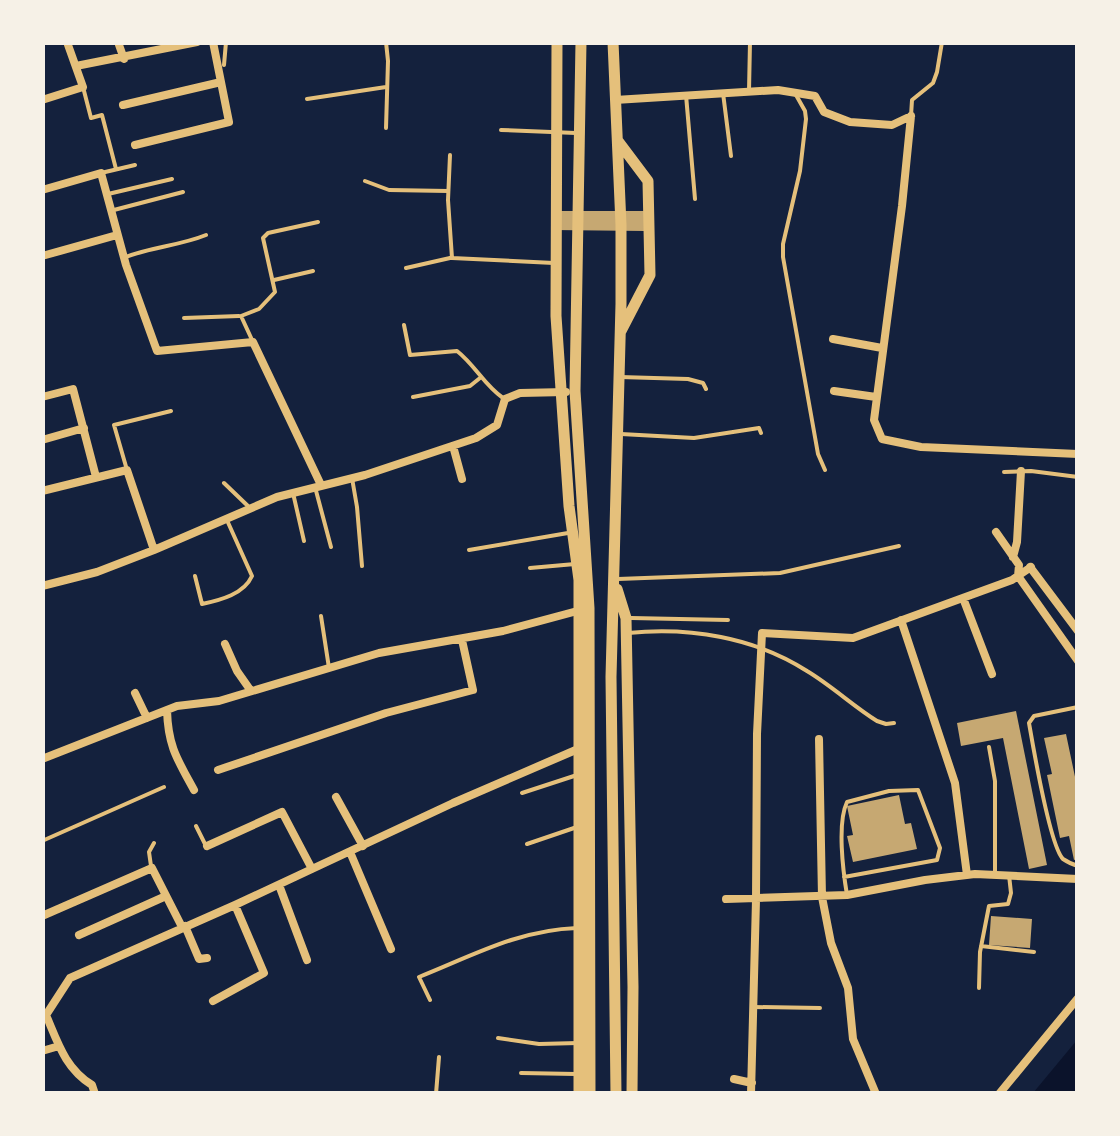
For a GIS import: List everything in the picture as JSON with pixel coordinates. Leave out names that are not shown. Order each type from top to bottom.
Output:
[{"type":"highway","points":[[556,42],[560,393],[582,563],[584,610],[590,1094]]},
{"type":"highway","points":[[578,531],[581,42]]},
{"type":"highway","points":[[613,42],[621,225],[611,677],[616,1094]]},
{"type":"highway","points":[[618,140],[648,181],[650,274],[620,334]]},
{"type":"highway","points":[[614,579],[626,618],[632,1094]]},
{"type":"highway","points":[[578,1094],[577,827],[584,610]]},
{"type":"highway","points":[[614,949],[632,948]]},
{"type":"street","points":[[42,100],[83,87],[67,42]]},
{"type":"street","points":[[118,42],[124,58]]},
{"type":"street","points":[[76,66],[197,42]]},
{"type":"street","points":[[136,144],[229,122],[212,42]]},
{"type":"street","points":[[123,106],[221,82]]},
{"type":"street","points":[[615,100],[793,91],[814,96],[824,112],[850,122],[892,125],[911,116]]},
{"type":"street","points":[[911,116],[876,397],[874,420],[882,439],[921,447],[1078,454]]},
{"type":"street","points":[[42,190],[101,173],[124,258],[157,350],[254,342],[318,486]]},
{"type":"street","points":[[42,256],[118,235]]},
{"type":"street","points":[[832,339],[882,348]]},
{"type":"street","points":[[42,397],[73,389],[96,477]]},
{"type":"street","points":[[42,586],[97,572],[249,508],[476,438],[497,426],[505,400],[520,393],[576,391]]},
{"type":"street","points":[[834,391],[876,397]]},
{"type":"street","points":[[42,440],[84,428]]},
{"type":"street","points":[[453,446],[462,479]]},
{"type":"street","points":[[42,491],[127,470],[154,550]]},
{"type":"street","points":[[1014,557],[1021,471]]},
{"type":"street","points":[[996,532],[1020,566],[1018,576],[1078,661]]},
{"type":"street","points":[[1020,566],[1030,567],[1078,631]]},
{"type":"street","points":[[752,1094],[762,632],[853,638],[1018,576],[1030,567]]},
{"type":"street","points":[[963,598],[992,674]]},
{"type":"street","points":[[1046,616],[1058,606]]},
{"type":"street","points":[[44,756],[177,706],[220,701],[378,653],[503,632],[584,610]]},
{"type":"street","points":[[901,620],[955,783],[966,875]]},
{"type":"street","points":[[218,770],[386,713],[473,690],[462,640]]},
{"type":"street","points":[[225,644],[251,691]]},
{"type":"street","points":[[135,693],[147,718]]},
{"type":"street","points":[[168,710],[167,730],[172,748],[194,790]]},
{"type":"street","points":[[819,739],[822,897],[832,943],[848,988],[853,1039],[876,1094]]},
{"type":"street","points":[[94,1094],[92,1084],[75,1074],[44,1012],[70,978],[578,749]]},
{"type":"street","points":[[336,797],[363,846]]},
{"type":"street","points":[[207,846],[282,812],[312,870]]},
{"type":"street","points":[[350,852],[391,949]]},
{"type":"street","points":[[42,916],[152,868],[199,959],[207,958]]},
{"type":"street","points":[[726,899],[847,895],[966,875],[1078,879]]},
{"type":"street","points":[[278,885],[307,960]]},
{"type":"street","points":[[79,935],[166,896]]},
{"type":"street","points":[[214,1001],[264,974],[235,905]]},
{"type":"street","points":[[999,1094],[1078,998]]},
{"type":"street","points":[[42,1051],[59,1046]]},
{"type":"street","points":[[734,1079],[752,1082]]},
{"type":"lane","points":[[224,65],[226,42]]},
{"type":"lane","points":[[386,42],[386,128]]},
{"type":"lane","points":[[748,91],[750,42]]},
{"type":"lane","points":[[911,116],[912,100],[933,83],[942,42]]},
{"type":"lane","points":[[83,87],[91,118],[102,115],[116,170]]},
{"type":"lane","points":[[307,100],[386,88]]},
{"type":"lane","points":[[793,91],[806,119],[784,256],[824,470]]},
{"type":"lane","points":[[723,93],[731,156]]},
{"type":"lane","points":[[686,95],[695,198]]},
{"type":"lane","points":[[502,130],[580,133]]},
{"type":"lane","points":[[450,156],[452,258]]},
{"type":"lane","points":[[101,173],[135,165]]},
{"type":"lane","points":[[106,195],[172,179]]},
{"type":"lane","points":[[365,181],[390,190],[448,191]]},
{"type":"lane","points":[[110,211],[183,192]]},
{"type":"lane","points":[[184,318],[241,316],[259,309],[275,292],[263,238],[268,233],[318,222]]},
{"type":"lane","points":[[124,258],[142,250],[206,236]]},
{"type":"lane","points":[[406,268],[452,258],[556,264]]},
{"type":"lane","points":[[272,281],[313,272]]},
{"type":"lane","points":[[241,316],[254,342]]},
{"type":"lane","points":[[404,325],[410,355],[457,352],[505,400]]},
{"type":"lane","points":[[620,376],[688,379],[703,383],[706,388]]},
{"type":"lane","points":[[414,398],[470,386],[482,378]]},
{"type":"lane","points":[[127,470],[114,425],[171,411]]},
{"type":"lane","points":[[616,434],[694,438],[759,428],[762,434]]},
{"type":"lane","points":[[1004,472],[1078,477]]},
{"type":"lane","points":[[352,478],[362,566]]},
{"type":"lane","points":[[224,483],[249,508]]},
{"type":"lane","points":[[318,486],[331,546]]},
{"type":"lane","points":[[293,493],[304,541]]},
{"type":"lane","points":[[195,576],[202,604],[232,594],[250,582],[252,576],[226,518]]},
{"type":"lane","points":[[470,550],[578,531]]},
{"type":"lane","points":[[614,579],[780,573],[899,546]]},
{"type":"lane","points":[[530,568],[582,563]]},
{"type":"lane","points":[[321,616],[329,668]]},
{"type":"lane","points":[[626,618],[728,620]]},
{"type":"lane","points":[[626,634],[657,630],[702,632],[760,651],[802,667],[881,723],[894,723]]},
{"type":"lane","points":[[1078,707],[1034,716],[1029,723],[1058,850],[1065,861],[1078,866]]},
{"type":"lane","points":[[989,747],[995,781],[995,874]]},
{"type":"lane","points":[[522,794],[578,775]]},
{"type":"lane","points":[[42,841],[164,787]]},
{"type":"lane","points":[[844,876],[937,860],[940,848],[918,790],[846,802],[840,816],[844,876],[847,895]]},
{"type":"lane","points":[[196,826],[207,846]]},
{"type":"lane","points":[[527,844],[577,827]]},
{"type":"lane","points":[[152,868],[149,852],[154,843]]},
{"type":"lane","points":[[979,988],[981,946],[989,906],[1008,904],[1009,875]]},
{"type":"lane","points":[[430,1000],[418,977],[504,940],[550,929],[577,928]]},
{"type":"lane","points":[[981,946],[1034,952]]},
{"type":"lane","points":[[754,1007],[820,1008]]},
{"type":"lane","points":[[498,1038],[540,1044],[579,1043]]},
{"type":"lane","points":[[436,1094],[439,1057]]},
{"type":"lane","points":[[520,1073],[578,1074]]},
{"type":"water","points":[[1077,1040],[1077,1093],[1033,1093]]},
{"type":"building","points":[[553,211],[644,211],[645,231],[553,230]]},
{"type":"building","points":[[1016,711],[1047,865],[1029,869],[1003,738],[961,746],[957,723]]},
{"type":"building","points":[[1066,734],[1078,791],[1078,859],[1074,860],[1069,836],[1060,838],[1044,738]]},
{"type":"building","points":[[899,795],[905,824],[911,823],[917,849],[853,862],[847,836],[853,835],[847,806]]},
{"type":"building","points":[[991,916],[1032,919],[1030,948],[989,945]]}]
